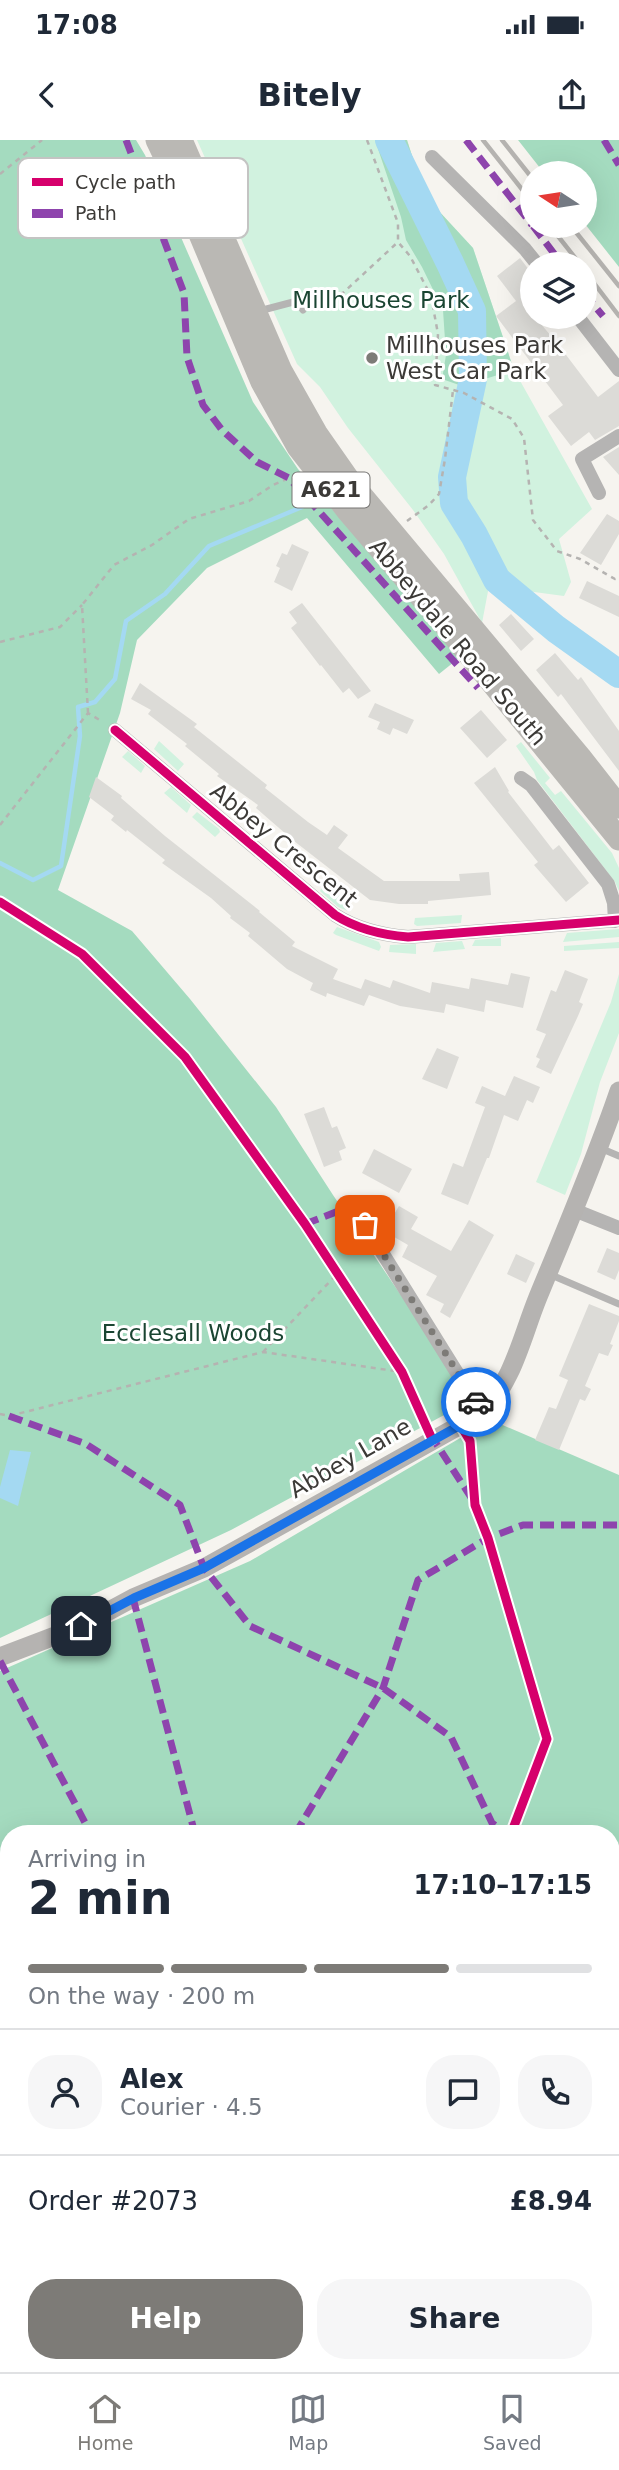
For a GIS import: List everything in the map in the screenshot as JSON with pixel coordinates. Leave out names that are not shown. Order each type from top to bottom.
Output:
[{"type":"main road","name":"Abbeydale Road South","points":[[157,140],[165,158]]},
{"type":"main road","name":"Abbeydale Road South","points":[[181,140],[189,158]]},
{"type":"main road","name":"Abbeydale Road South","points":[[202,238],[262,382],[298,447],[619,839]]},
{"type":"main road","name":"Abbeydale Road South","points":[[223,238],[281,371],[316,433],[351,483],[619,807]]},
{"type":"main road","name":"Abbey Lane","points":[[0,1657],[81,1626],[134,1598],[204,1568],[482,1413],[508,1380],[619,1091]]},
{"type":"street","points":[[432,157],[527,252]]},
{"type":"street","points":[[587,329],[619,370]]},
{"type":"street","points":[[599,493],[582,459],[619,436]]},
{"type":"street","name":"Abbey Crescent","points":[[115,730],[335,915],[353,925],[383,934],[408,937],[617,921]]},
{"type":"street","name":"Abbeydale Road South","points":[[521,778],[531,785],[608,884],[617,921]]},
{"type":"street","points":[[349,1207],[365,1225],[482,1413]]},
{"type":"street","points":[[574,1210],[619,1228]]},
{"type":"street","points":[[365,1225],[376,1214]]},
{"type":"lane","points":[[255,312],[297,301],[303,310]]},
{"type":"lane","points":[[599,1147],[619,1156]]},
{"type":"lane","points":[[548,1273],[619,1304]]},
{"type":"path","points":[[20,158],[42,140]]},
{"type":"path","points":[[367,140],[398,223],[398,242],[410,256],[431,296],[438,351],[435,385],[464,393],[512,419],[524,438],[533,520],[557,551],[580,559],[615,579],[619,578]]},
{"type":"path","points":[[0,174],[18,159]]},
{"type":"path","points":[[297,301],[340,295],[398,242]]},
{"type":"path","points":[[392,533],[439,494],[446,459],[453,390]]},
{"type":"path","points":[[0,642],[60,627],[82,605],[114,565],[152,545],[189,519],[249,501],[272,485],[289,478]]},
{"type":"path","points":[[0,825],[88,713],[82,605]]},
{"type":"path","points":[[88,713],[115,730]]},
{"type":"path","points":[[263,1352],[337,1274]]},
{"type":"path","points":[[0,1414],[9,1416],[263,1352],[402,1373]]},
{"type":"green space","name":"Ecclesall Woods","points":[[0,140],[136,140],[146,158],[18,158],[18,238],[181,238],[253,402],[298,469],[459,658],[439,674],[307,518],[207,568],[137,640],[120,713],[58,890],[132,931],[190,999],[276,1107],[472,1400],[231,1530],[0,1638]]},
{"type":"green space","name":"Millhouses Park","points":[[197,140],[407,140],[425,196],[473,248],[514,370],[592,509],[559,539],[571,582],[564,596],[489,586],[482,623],[444,554],[413,510],[348,428],[320,387],[297,364],[241,238],[248,238],[248,158],[205,158]]},
{"type":"green space","points":[[375,140],[407,140],[425,196],[473,248],[514,370],[462,386],[442,379],[446,355],[443,310],[406,240]]},
{"type":"green space","points":[[518,140],[619,140],[619,267],[596,238],[597,161],[535,161]]},
{"type":"green space","points":[[159,741],[184,764],[178,771],[154,749]]},
{"type":"green space","points":[[521,742],[550,778],[545,783],[555,795],[561,791],[612,853],[619,868],[619,891],[615,882],[537,780],[516,746]]},
{"type":"green space","points":[[128,751],[145,766],[141,773],[122,757]]},
{"type":"green space","points":[[171,787],[191,805],[187,813],[164,793]]},
{"type":"green space","points":[[197,812],[219,829],[220,832],[215,837],[192,817]]},
{"type":"green space","points":[[324,884],[351,904],[348,911],[338,907],[320,891]]},
{"type":"green space","points":[[462,915],[461,923],[414,924],[415,918]]},
{"type":"green space","points":[[337,927],[379,942],[379,951],[336,935],[333,933]]},
{"type":"green space","points":[[619,929],[619,937],[563,942],[567,933]]},
{"type":"green space","points":[[501,938],[501,946],[472,946],[475,940]]},
{"type":"green space","points":[[462,941],[465,949],[433,952],[436,943]]},
{"type":"green space","points":[[619,942],[619,948],[564,951],[564,946]]},
{"type":"green space","points":[[416,944],[416,954],[389,952],[390,945]]},
{"type":"green space","points":[[619,974],[619,1033],[600,1082],[581,1154],[565,1195],[536,1182],[611,1002]]},
{"type":"green space","points":[[491,1420],[619,1475],[619,1825],[0,1825],[0,1671],[250,1561]]},
{"type":"water","points":[[10,1450],[31,1452],[18,1506],[0,1498],[0,1487]]},
{"type":"building","points":[[520,258],[520,329],[545,329],[598,397],[619,381],[619,426],[595,440],[589,432],[571,446],[548,416],[563,405],[496,316],[516,301],[497,276]]},
{"type":"building","points":[[619,447],[619,475],[603,457]]},
{"type":"building","points":[[607,514],[619,521],[619,534],[601,565],[580,553]]},
{"type":"building","points":[[292,544],[309,552],[292,591],[274,582],[280,568],[276,566],[282,553],[287,555]]},
{"type":"building","points":[[587,581],[619,596],[619,617],[579,598]]},
{"type":"building","points":[[302,603],[371,691],[358,699],[349,688],[343,693],[320,666],[291,628],[297,623],[289,612]]},
{"type":"building","points":[[511,614],[534,639],[521,651],[499,625]]},
{"type":"building","points":[[555,653],[578,680],[581,677],[619,731],[619,771],[561,694],[558,697],[536,670]]},
{"type":"building","points":[[140,683],[197,724],[194,727],[267,785],[265,788],[308,822],[327,835],[334,825],[348,835],[338,848],[384,881],[460,881],[459,874],[489,872],[491,895],[428,901],[428,904],[370,900],[294,841],[256,808],[258,805],[217,776],[219,774],[185,746],[187,744],[148,714],[151,710],[131,699]]},
{"type":"building","points":[[375,703],[414,720],[407,734],[393,728],[390,735],[377,729],[380,722],[368,717]]},
{"type":"building","points":[[481,710],[507,740],[487,758],[460,728]]},
{"type":"building","points":[[495,767],[508,792],[553,850],[559,845],[589,883],[566,902],[534,865],[538,862],[474,783]]},
{"type":"building","points":[[96,777],[260,911],[295,942],[292,946],[338,969],[333,979],[361,989],[365,979],[390,988],[393,980],[430,993],[432,982],[469,989],[471,978],[508,985],[511,973],[530,977],[523,1008],[486,1000],[484,1012],[446,1004],[444,1013],[400,1006],[369,995],[364,1006],[327,993],[326,997],[310,990],[313,983],[287,969],[248,936],[250,933],[230,918],[231,916],[211,898],[162,863],[165,860],[111,820],[114,816],[89,797]]},
{"type":"building","points":[[565,970],[588,979],[579,1002],[583,1004],[551,1074],[536,1067],[540,1059],[536,1057],[546,1034],[536,1030],[551,990],[556,992]]},
{"type":"building","points":[[437,1048],[459,1057],[447,1089],[422,1079]]},
{"type":"building","points":[[514,1076],[540,1087],[533,1103],[527,1100],[518,1121],[504,1115],[468,1205],[441,1194],[453,1163],[463,1167],[485,1107],[475,1103],[482,1086],[505,1096]]},
{"type":"building","points":[[324,1107],[332,1128],[337,1126],[346,1148],[339,1151],[342,1160],[324,1167],[304,1114]]},
{"type":"building","points":[[374,1149],[412,1169],[399,1193],[362,1173]]},
{"type":"building","points":[[399,1206],[418,1217],[411,1229],[451,1251],[469,1220],[494,1235],[450,1318],[440,1312],[444,1304],[426,1295],[437,1276],[402,1257],[408,1245],[384,1231]]},
{"type":"building","points":[[607,1248],[619,1253],[619,1270],[615,1280],[597,1272]]},
{"type":"building","points":[[516,1254],[535,1263],[526,1283],[507,1274]]},
{"type":"building","points":[[589,1304],[619,1316],[619,1321],[608,1356],[599,1353],[585,1386],[591,1389],[585,1401],[580,1399],[559,1450],[535,1440],[549,1407],[556,1409],[568,1380],[559,1376]]},
{"type":"waterway","points":[[389,140],[472,311],[473,379],[452,477],[454,503],[497,580],[556,629],[619,674]]},
{"type":"waterway","points":[[0,863],[33,880],[61,866],[80,736],[78,707],[95,702],[115,679],[126,621],[165,594],[209,546],[302,507]]},
{"type":"railway","points":[[483,140],[520,187]]},
{"type":"railway","points":[[502,140],[520,163]]},
{"type":"railway","points":[[559,238],[571,252]]},
{"type":"railway","points":[[581,238],[619,286]]},
{"type":"railway","points":[[597,287],[619,316]]},
{"type":"marked path","points":[[126,140],[133,158]]},
{"type":"marked path","points":[[466,140],[520,210]]},
{"type":"marked path","points":[[604,140],[619,165]]},
{"type":"marked path","points":[[163,238],[184,293],[187,357],[203,405],[222,430],[257,462],[289,478],[478,688]]},
{"type":"marked path","points":[[542,238],[553,252]]},
{"type":"marked path","points":[[597,309],[603,316]]},
{"type":"marked path","points":[[305,1224],[349,1207]]},
{"type":"marked path","points":[[9,1416],[86,1444],[180,1505],[204,1568],[250,1626],[383,1688],[451,1737],[495,1825]]},
{"type":"marked path","points":[[430,1434],[472,1499]]},
{"type":"marked path","points":[[300,1825],[383,1688],[418,1580],[488,1538],[523,1525],[619,1525]]},
{"type":"marked path","points":[[133,1598],[193,1825]]},
{"type":"marked path","points":[[0,1661],[86,1825]]},
{"type":"cycle path","points":[[115,730],[335,915],[361,928],[408,937],[619,920]]},
{"type":"cycle path","points":[[0,902],[82,954],[185,1057],[305,1224],[402,1372],[432,1439]]},
{"type":"cycle path","points":[[460,1424],[470,1441],[475,1505],[488,1538],[547,1739],[514,1825]]},
{"type":"way so far","points":[[365,1225],[476,1402]]},
{"type":"place","name":"Millhouses Park West Car Park","points":[[372,358]]},
{"type":"route","points":[[81,1626],[134,1598],[204,1568],[482,1413],[476,1402]]}]
